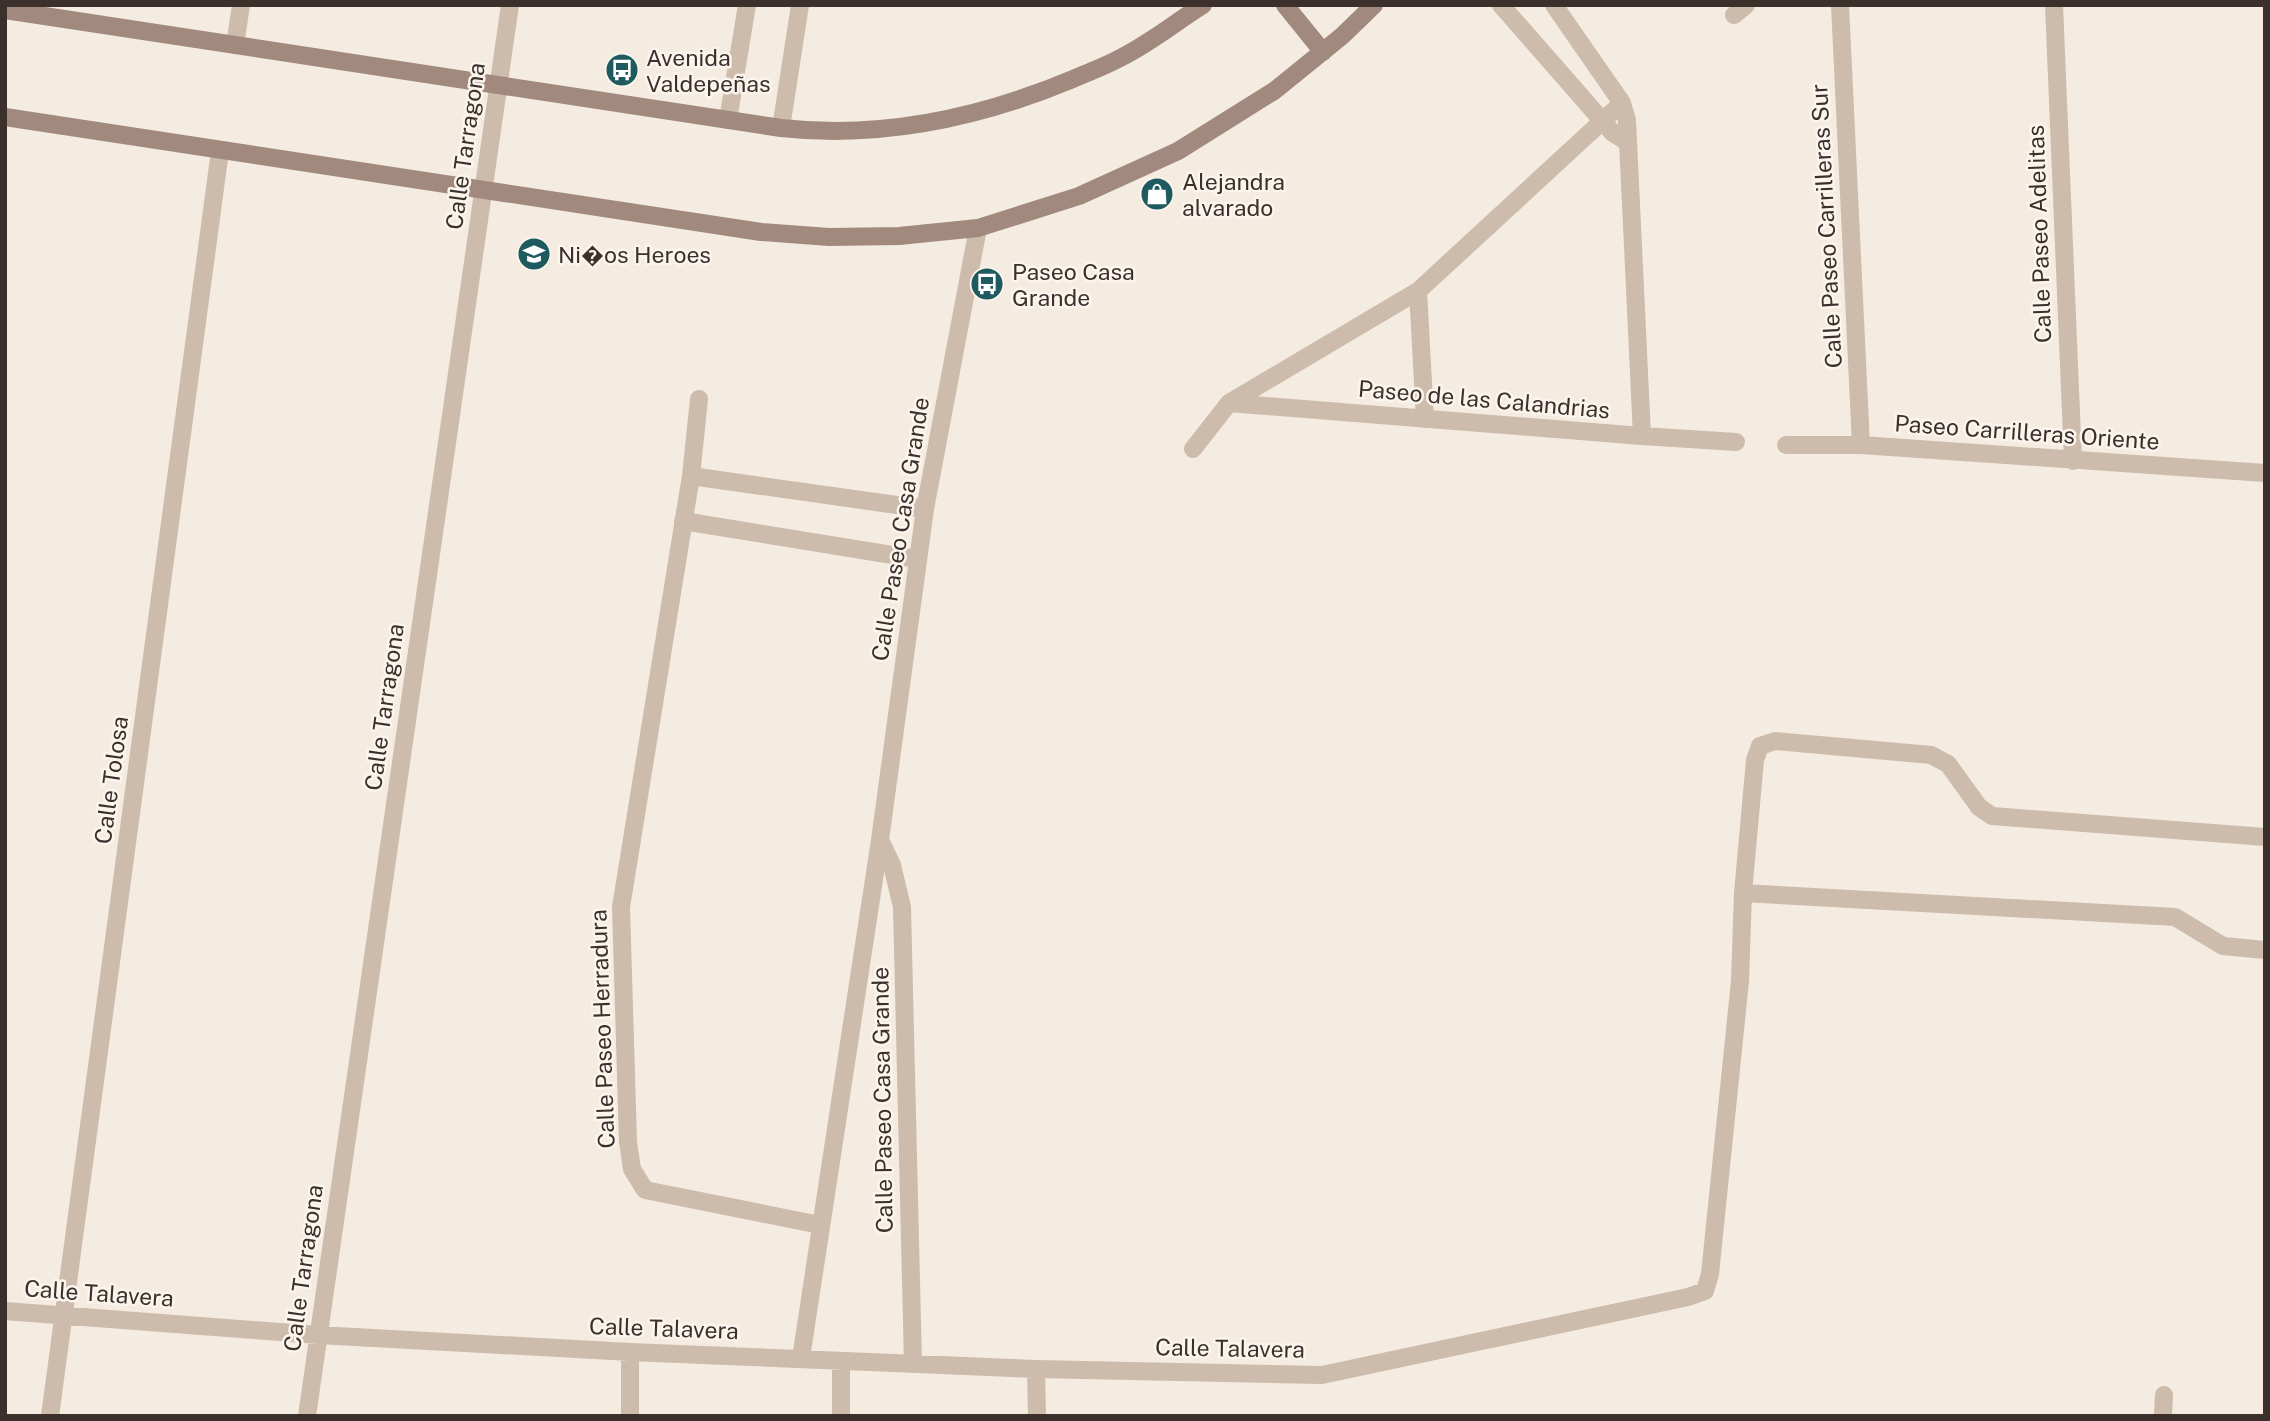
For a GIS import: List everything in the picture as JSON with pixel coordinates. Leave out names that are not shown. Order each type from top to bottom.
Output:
[{"type":"street","points":[[235,45],[241,5]]},
{"type":"street","name":"Calle Tarragona","points":[[307,1416],[510,5]]},
{"type":"street","points":[[728,120],[747,5]]},
{"type":"street","points":[[781,128],[800,5]]},
{"type":"street","points":[[5,10],[822,133],[884,130],[949,120],[1031,96],[1122,57],[1203,5]]},
{"type":"street","points":[[1285,5],[1322,52]]},
{"type":"street","points":[[5,117],[761,232],[829,237],[900,236],[978,228],[1079,196],[1178,151],[1274,92],[1374,5]]},
{"type":"street","points":[[1501,5],[1613,133],[1627,142]]},
{"type":"street","points":[[1554,5],[1622,103],[1627,120],[1642,436]]},
{"type":"street","name":"Calle Paseo Carrilleras Sur","points":[[1840,5],[1861,445]]},
{"type":"street","name":"Calle Paseo Adelitas","points":[[2054,5],[2073,461]]},
{"type":"street","points":[[1193,449],[1229,403],[1418,291],[1622,103]]},
{"type":"street","name":"Calle Tolosa","points":[[50,1416],[220,151]]},
{"type":"street","name":"Calle Paseo Casa Grande","points":[[801,1358],[880,840],[925,509],[978,228]]},
{"type":"street","points":[[1418,291],[1425,419]]},
{"type":"street","name":"Calle Paseo Herradura","points":[[699,399],[691,476],[621,907],[628,1142],[632,1169],[645,1190],[820,1225]]},
{"type":"street","name":"Paseo de las Calandrias","points":[[1229,403],[1736,442]]},
{"type":"street","name":"Paseo Carrilleras Oriente","points":[[1786,445],[1861,445],[2265,473]]},
{"type":"street","points":[[691,476],[925,509]]},
{"type":"street","points":[[683,521],[918,559]]},
{"type":"street","points":[[2265,837],[1992,816],[1979,807],[1948,764],[1931,755],[1775,741],[1760,746],[1755,760],[1743,893],[2175,917],[2223,946],[2265,950]]},
{"type":"street","name":"Calle Paseo Casa Grande","points":[[880,840],[892,865],[902,907],[912,1364]]},
{"type":"street","name":"Calle Talavera","points":[[5,1311],[318,1335],[630,1352],[1036,1369],[1322,1375],[1688,1297],[1706,1291],[1710,1274],[1740,981],[1743,893]]},
{"type":"street","points":[[630,1352],[630,1416]]},
{"type":"street","points":[[841,1361],[841,1416]]},
{"type":"street","points":[[1036,1369],[1037,1416]]},
{"type":"street","points":[[2163,1416],[2164,1395]]},
{"type":"place","name":"Avenida Valdepeñas","points":[[622,70]]},
{"type":"place","name":"Alejandra alvarado","points":[[1157,194]]},
{"type":"place","name":"Ni�os Heroes","points":[[534,254]]},
{"type":"place","name":"Paseo Casa Grande","points":[[987,284]]}]
